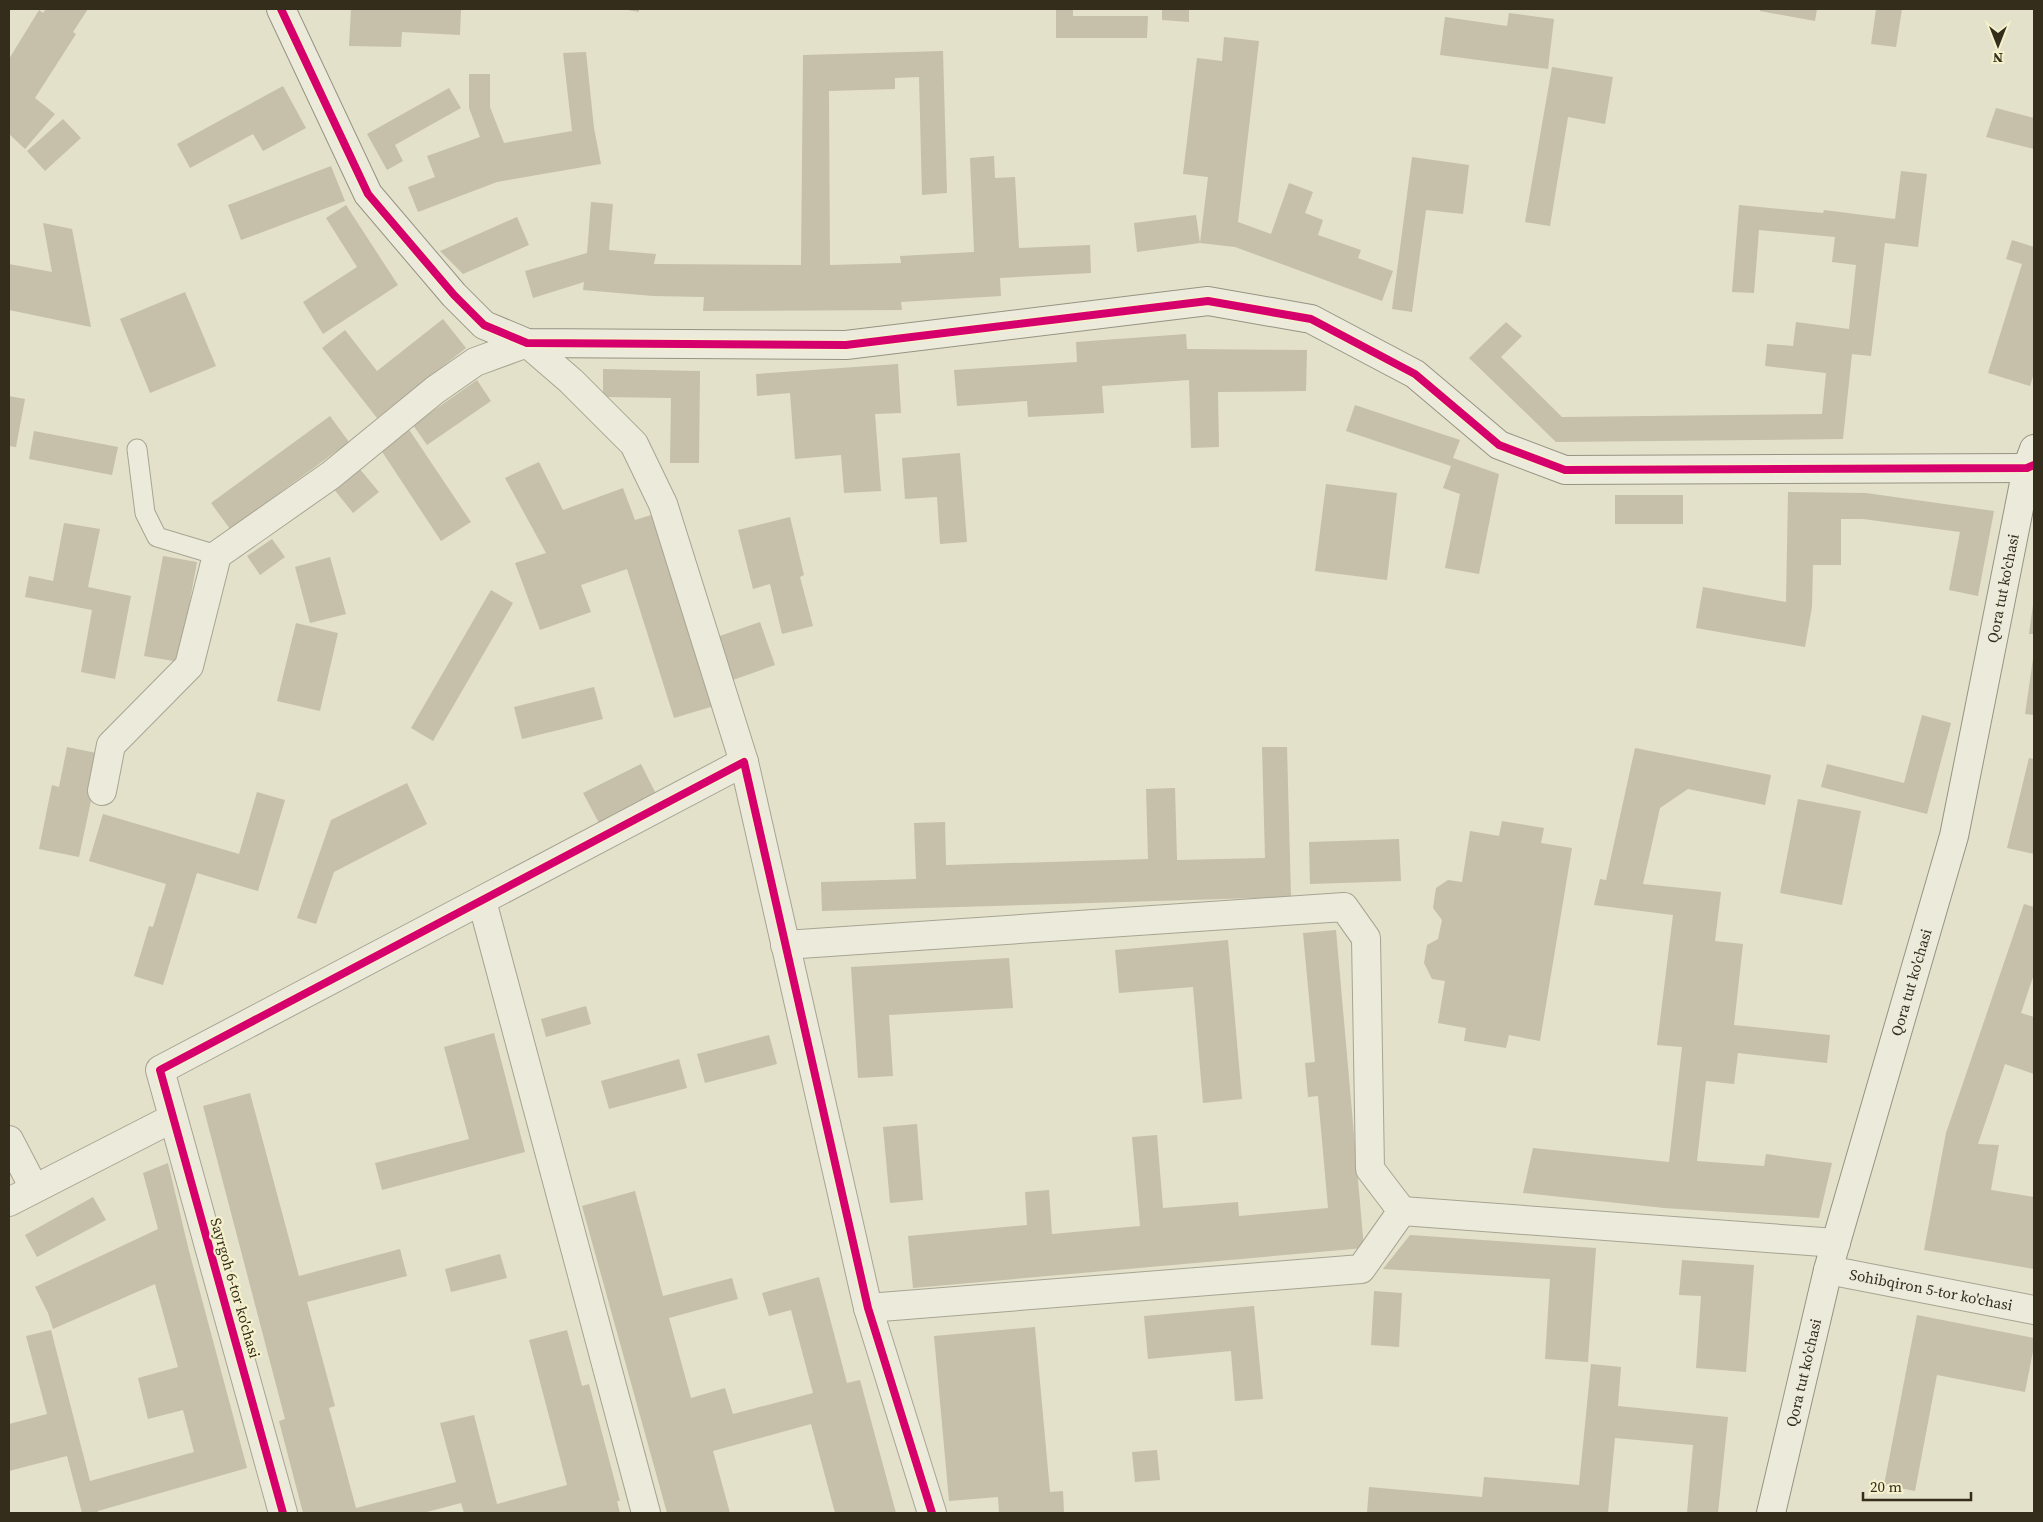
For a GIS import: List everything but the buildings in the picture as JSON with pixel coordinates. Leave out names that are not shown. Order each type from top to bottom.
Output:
[{"type":"street","points":[[281,9],[368,194],[454,295],[484,325],[527,343],[572,381],[634,444],[663,504],[744,762],[868,1308],[932,1513]]},
{"type":"street","points":[[102,792],[111,745],[189,666],[217,555],[331,475],[435,390],[475,362],[527,343],[846,346],[1208,301],[1311,319],[1415,374],[1500,445],[1565,470],[2032,461]]},
{"type":"street","name":"Qora tut ko'chasi","points":[[1772,1513],[1828,1270],[1954,836],[2032,461]]},
{"type":"street","points":[[646,1513],[482,901],[744,762]]},
{"type":"street","name":"Sayrgoh 6-tor ko'chasi","points":[[283,1513],[160,1070],[482,901]]},
{"type":"street","points":[[786,945],[1344,907],[1366,938],[1370,1169],[1402,1210],[1836,1244]]},
{"type":"street","points":[[9,1202],[173,1118]]},
{"type":"street","points":[[9,1140],[34,1188]]},
{"type":"street","points":[[868,1308],[1361,1269],[1402,1210]]},
{"type":"street","name":"Sohibqiron 5-tor ko'chasi","points":[[1828,1270],[2034,1310]]},
{"type":"lane","points":[[138,449],[145,512],[157,537],[217,555]]},
{"type":"cycle path","points":[[281,9],[368,194],[454,295],[484,325],[527,343],[846,345],[1208,301],[1311,319],[1415,374],[1499,445],[1565,470],[2027,468],[2034,465]]},
{"type":"cycle path","points":[[283,1513],[160,1070],[744,762],[868,1308],[932,1513]]}]
